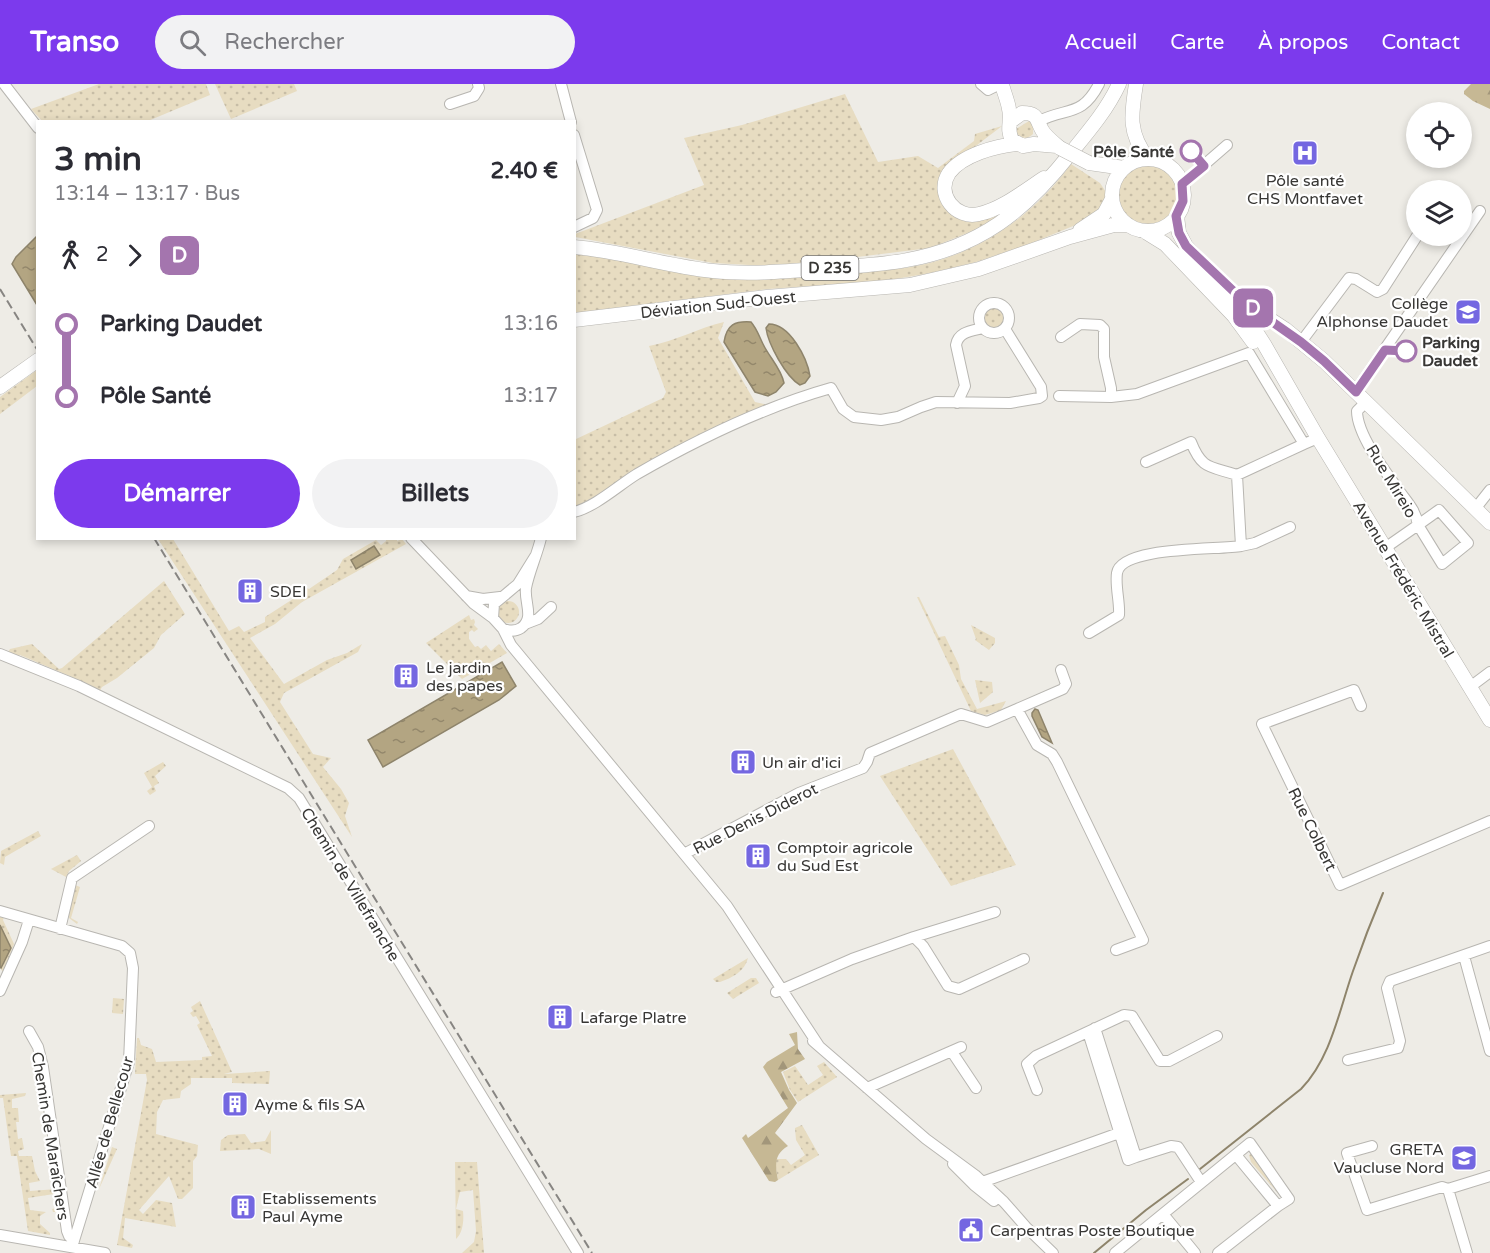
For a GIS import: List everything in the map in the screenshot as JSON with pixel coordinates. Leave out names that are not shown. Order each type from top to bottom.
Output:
[{"type":"main road","name":"D 235","points":[[576,247],[734,273],[781,272],[904,261],[930,256],[998,226],[1027,203],[1100,116],[1119,84]]},
{"type":"main road","points":[[1136,84],[1132,119],[1135,139],[1148,159]]},
{"type":"main road","points":[[1001,85],[1025,113]]},
{"type":"main road","points":[[1001,85],[1009,108],[1009,135],[1016,144]]},
{"type":"main road","points":[[1058,147],[1033,115],[1018,114],[1010,126],[985,149],[956,166],[946,180],[945,194],[950,203],[964,214],[977,214],[993,209],[1058,168]]},
{"type":"main road","points":[[1034,144],[1039,138],[1040,125]]},
{"type":"main road","points":[[985,149],[1016,144],[1058,147],[1091,164],[1124,168]]},
{"type":"main road","points":[[1070,237],[1104,214],[1119,174],[1124,168],[1131,163],[1148,159],[1167,165],[1178,177],[1182,184],[1183,201],[1176,216],[1162,228],[1144,231]]},
{"type":"main road","points":[[1091,164],[1112,193],[1115,209],[1120,218],[1128,225]]},
{"type":"main road","points":[[1176,216],[1182,240],[1226,288],[1264,344],[1282,379]]},
{"type":"main road","points":[[1070,237],[1114,225],[1128,225],[1144,231],[1165,244],[1234,316],[1282,379]]},
{"type":"main road","name":"Déviation Sud-Ouest","points":[[576,320],[767,297],[909,285],[979,269],[1070,237]]},
{"type":"main road","points":[[1195,255],[1248,305],[1324,361],[1490,523]]},
{"type":"main road","points":[[1204,284],[1243,312],[1301,342]]},
{"type":"main road","points":[[1264,344],[1266,336],[1281,331]]},
{"type":"main road","points":[[0,387],[32,364]]},
{"type":"main road","name":"Avenue Frédéric Mistral","points":[[1282,379],[1490,720]]},
{"type":"street","points":[[4,84],[36,125]]},
{"type":"street","points":[[450,104],[474,96],[479,87],[478,84]]},
{"type":"street","points":[[561,84],[570,120]]},
{"type":"street","points":[[981,84],[986,89],[992,90],[1001,85]]},
{"type":"street","points":[[1040,125],[1056,113],[1080,108],[1088,102],[1099,84]]},
{"type":"street","points":[[576,142],[597,210],[593,218],[576,226]]},
{"type":"street","points":[[1182,184],[1227,145]]},
{"type":"street","points":[[1361,397],[1480,211]]},
{"type":"street","points":[[1301,342],[1349,278],[1356,279],[1377,292],[1383,289],[1411,246]]},
{"type":"street","points":[[957,403],[965,386],[956,345],[957,340],[962,334],[982,328],[994,334],[1005,329],[1009,322],[1005,307],[996,303],[986,305],[979,319],[982,328]]},
{"type":"street","points":[[1061,337],[1080,324],[1100,325],[1104,329],[1104,357],[1111,397]]},
{"type":"street","points":[[576,511],[593,503],[637,474],[696,443],[791,399],[831,388],[843,409],[854,417],[881,420],[898,417],[936,402],[1010,403],[1042,396],[1041,387],[1005,329]]},
{"type":"street","points":[[1059,396],[1111,397],[1137,394],[1249,353],[1304,444]]},
{"type":"street","name":"Rue Mireio","points":[[1361,397],[1358,423],[1390,478],[1416,514],[1418,525],[1385,548]]},
{"type":"street","points":[[1146,462],[1191,442],[1197,459],[1204,464],[1237,475],[1318,438]]},
{"type":"street","points":[[1237,475],[1241,546]]},
{"type":"street","points":[[1475,509],[1490,490]]},
{"type":"street","points":[[1439,510],[1468,543],[1442,564],[1418,525],[1439,510]]},
{"type":"street","points":[[1089,633],[1119,615],[1117,572],[1122,564],[1149,554],[1255,543],[1290,526]]},
{"type":"street","points":[[413,540],[466,596],[493,618],[511,645],[713,891],[806,1036],[978,1183],[1026,1227],[1047,1251]]},
{"type":"street","points":[[525,662],[518,645],[518,635],[523,626],[527,606],[526,588],[540,540]]},
{"type":"street","points":[[493,618],[492,609],[502,596],[518,584],[536,555]]},
{"type":"street","points":[[466,596],[483,599],[519,596],[527,606],[547,611],[512,631],[502,629]]},
{"type":"street","name":"Chemin de Villefranche","points":[[0,654],[79,686],[288,788],[299,798],[578,1253]]},
{"type":"street","name":"Rue Denis Diderot","points":[[684,855],[799,793],[862,768],[870,753],[961,714],[987,722],[1063,689],[1066,684],[1061,670]]},
{"type":"street","points":[[1470,687],[1490,672]]},
{"type":"street","name":"Rue Colbert","points":[[1361,706],[1354,690],[1262,724],[1340,885],[1490,821]]},
{"type":"street","points":[[1017,710],[1037,745],[1052,754],[1107,862],[1143,940],[1116,950]]},
{"type":"street","points":[[60,929],[72,878],[149,826]]},
{"type":"street","name":"Allée de Bellecour","points":[[0,911],[122,946],[130,953],[133,968],[129,1062],[73,1244]]},
{"type":"street","points":[[779,991],[852,959],[995,912]]},
{"type":"street","points":[[0,991],[22,942],[29,920]]},
{"type":"street","points":[[914,937],[923,946],[952,989],[959,989],[1024,959]]},
{"type":"street","points":[[1348,1060],[1398,1048],[1400,1041],[1387,988],[1390,981],[1490,946]]},
{"type":"street","points":[[1464,956],[1490,1051]]},
{"type":"street","points":[[1037,1090],[1027,1064],[1036,1056],[1124,1015],[1132,1016],[1160,1061],[1169,1061],[1217,1036]]},
{"type":"street","points":[[1091,1030],[1128,1160],[1171,1146],[1178,1147],[1201,1182]]},
{"type":"street","points":[[1091,1030],[1136,1157]]},
{"type":"street","name":"Chemin de Maraîchers","points":[[29,1031],[38,1047],[43,1067],[67,1231],[73,1244]]},
{"type":"street","points":[[867,1088],[956,1050],[976,1088]]},
{"type":"street","points":[[978,1183],[1119,1132]]},
{"type":"street","points":[[1115,1253],[1250,1143],[1288,1199],[1218,1253]]},
{"type":"street","points":[[1372,1146],[1347,1153],[1367,1210],[1442,1187],[1448,1189],[1490,1176]]},
{"type":"street","points":[[1236,1155],[1278,1206]]},
{"type":"street","points":[[1448,1189],[1467,1253]]},
{"type":"street","points":[[1163,1214],[1196,1253]]},
{"type":"street","points":[[0,1235],[73,1244],[105,1253]]},
{"type":"shaded area","points":[[99,84],[206,84],[210,95],[150,120],[41,120],[31,109]]},
{"type":"shaded area","points":[[215,84],[294,84],[297,91],[231,119]]},
{"type":"shaded area","points":[[845,94],[878,162],[918,156],[938,168],[974,141],[975,134],[1002,126],[964,155],[941,179],[942,203],[954,215],[1006,209],[996,218],[970,232],[930,248],[768,266],[713,263],[576,237],[576,234],[704,185],[684,138],[742,125]]},
{"type":"shaded area","points":[[1029,121],[1033,125],[1033,134],[1025,138],[1020,136],[1016,129]]},
{"type":"shaded area","points":[[1071,164],[1100,183],[1106,192],[1105,202],[1100,210],[1078,224],[1027,245],[976,262],[883,281],[768,289],[576,313],[576,254],[692,275],[739,279],[769,279],[905,268],[954,255],[999,233],[1038,202]]},
{"type":"shaded area","points":[[1142,166],[1154,166],[1169,174],[1177,189],[1177,201],[1169,216],[1154,224],[1142,224],[1127,216],[1119,201],[1119,189],[1127,174]]},
{"type":"shaded area","points":[[991,306],[999,306],[1006,313],[1006,321],[999,328],[991,328],[984,321],[984,313]]},
{"type":"shaded area","points":[[724,322],[718,338],[755,402],[768,405],[576,506],[576,439],[663,398],[666,392],[649,346]]},
{"type":"shaded area","points":[[36,371],[36,387],[0,414],[0,397]]},
{"type":"shaded area","points":[[159,540],[174,540],[229,631],[239,626],[244,632],[265,622],[265,617],[299,595],[305,587],[309,589],[337,570],[343,559],[376,540],[381,545],[386,540],[403,540],[406,544],[302,602],[275,624],[250,638],[284,684],[362,644],[358,652],[284,693],[280,702],[313,754],[331,758],[323,767],[349,803],[345,816],[352,837]]},
{"type":"shaded area","points":[[164,581],[185,614],[161,635],[154,648],[117,678],[102,687],[98,694],[87,688],[86,683],[20,655],[17,658],[7,654],[10,649],[32,644],[59,669],[62,668]]},
{"type":"shaded area","points":[[917,597],[939,637],[945,636],[959,665],[961,679],[977,709],[1006,701],[1001,710],[985,715],[971,711]]},
{"type":"shaded area","points":[[508,601],[516,604],[519,612],[516,620],[508,623],[500,620],[497,612],[500,604]]},
{"type":"shaded area","points":[[469,615],[471,620],[474,619],[474,625],[478,629],[469,632],[469,639],[475,647],[478,646],[481,649],[486,645],[491,651],[499,644],[507,653],[462,679],[426,643]]},
{"type":"shaded area","points":[[971,625],[995,638],[995,643],[989,650],[975,640]]},
{"type":"shaded area","points":[[975,680],[992,682],[993,692],[980,703]]},
{"type":"shaded area","points":[[953,749],[1016,865],[951,886],[880,776]]},
{"type":"shaded area","points":[[163,762],[166,766],[155,776],[159,783],[154,786],[156,791],[150,795],[147,791],[152,787],[144,773]]},
{"type":"shaded area","points":[[38,831],[41,836],[5,857],[4,865],[0,863],[1,851]]},
{"type":"shaded area","points":[[77,855],[81,861],[69,871],[66,877],[51,869]]},
{"type":"shaded area","points":[[75,885],[80,887],[71,918],[78,922],[77,924],[69,918],[68,911]]},
{"type":"shaded area","points":[[0,916],[4,917],[3,920],[14,944],[3,972],[0,968]]},
{"type":"shaded area","points":[[748,958],[744,967],[733,976],[720,982],[713,979]]},
{"type":"shaded area","points":[[751,978],[756,978],[759,983],[733,999],[727,993]]},
{"type":"shaded area","points":[[113,998],[124,999],[123,1014],[112,1013]]},
{"type":"shaded area","points":[[200,1001],[232,1072],[224,1074],[270,1071],[269,1084],[232,1083],[232,1078],[191,1078],[191,1084],[181,1091],[180,1098],[163,1100],[157,1112],[156,1134],[198,1145],[197,1156],[193,1161],[193,1188],[182,1199],[178,1199],[169,1176],[139,1210],[143,1214],[156,1200],[172,1203],[176,1227],[125,1218],[123,1238],[133,1245],[132,1248],[117,1245],[147,1080],[146,1074],[135,1074],[137,1038],[141,1045],[152,1049],[156,1062],[202,1060],[202,1057],[212,1056],[197,1025],[200,1023],[196,1016],[193,1017],[190,1013],[193,1011],[191,1007]]},
{"type":"shaded area","points":[[824,1062],[837,1077],[798,1102],[783,1072],[795,1066],[808,1085],[823,1075],[817,1066]]},
{"type":"shaded area","points":[[26,1093],[25,1096],[12,1099],[12,1108],[18,1108],[19,1122],[16,1122],[18,1139],[22,1138],[24,1149],[18,1151],[19,1156],[32,1156],[40,1181],[29,1183],[30,1191],[57,1189],[64,1228],[60,1226],[62,1221],[58,1212],[53,1212],[52,1209],[56,1208],[54,1194],[28,1198],[30,1210],[46,1212],[40,1216],[40,1224],[50,1235],[28,1231],[17,1156],[11,1156],[3,1098],[0,1098],[0,1095]]},
{"type":"shaded area","points":[[802,1125],[819,1155],[778,1180],[775,1162],[777,1159],[786,1159],[791,1165],[805,1155],[796,1140],[795,1128]]},
{"type":"shaded area","points":[[271,1130],[271,1154],[259,1149],[220,1151],[221,1140],[228,1135],[245,1134],[251,1143],[265,1141]]},
{"type":"shaded area","points":[[112,1147],[117,1149],[99,1189]]},
{"type":"shaded area","points":[[1253,1153],[1282,1198],[1251,1162],[1249,1155]]},
{"type":"shaded area","points":[[455,1162],[477,1162],[484,1253],[462,1253],[474,1242],[476,1231],[473,1190],[460,1192],[456,1209],[463,1211],[463,1222],[462,1230],[456,1239]]},
{"type":"green space","points":[[1471,84],[1490,84],[1490,109],[1464,94]]},
{"type":"green space","points":[[797,1032],[798,1049],[805,1059],[781,1072],[797,1103],[775,1133],[788,1146],[778,1156],[776,1169],[778,1180],[769,1181],[742,1138],[746,1134],[748,1138],[788,1108],[763,1067],[767,1062],[795,1045],[789,1034]]},
{"type":"water","points":[[36,237],[36,303],[12,264]]},
{"type":"water","points":[[740,322],[751,322],[784,383],[776,392],[768,396],[755,392],[724,342],[730,327]]},
{"type":"water","points":[[769,324],[777,325],[796,343],[810,376],[805,383],[800,385],[795,381],[778,360],[767,335],[766,328]]},
{"type":"water","points":[[374,546],[380,555],[356,569],[351,560]]},
{"type":"water","points":[[502,662],[516,686],[499,700],[383,767],[368,740]]},
{"type":"water","points":[[1035,709],[1038,710],[1052,743],[1042,737],[1032,716]]},
{"type":"water","points":[[0,925],[11,948],[1,968],[0,967]]},
{"type":"waterway","points":[[1200,1169],[1301,1089],[1311,1077],[1327,1049],[1356,961],[1383,893]]},
{"type":"waterway","points":[[1094,1253],[1188,1179]]},
{"type":"railway","points":[[0,289],[36,348]]},
{"type":"railway","points":[[155,540],[592,1253]]},
{"type":"bus line","name":"D","points":[[1191,151],[1204,166],[1182,184],[1183,201],[1176,216],[1179,233],[1186,246],[1248,305],[1285,329],[1324,361],[1356,392],[1385,350],[1406,351]]},
{"type":"place","name":"Pôle Santé","points":[[1191,151]]},
{"type":"place","name":"Pôle santé CHS Montfavet","points":[[1305,153]]},
{"type":"place","name":"Collège Alphonse Daudet","points":[[1468,312]]},
{"type":"place","name":"Parking Daudet","points":[[1406,351]]},
{"type":"place","name":"SDEI","points":[[250,591]]},
{"type":"place","name":"Le jardin des papes","points":[[406,676]]},
{"type":"place","name":"Un air d'ici","points":[[743,762]]},
{"type":"place","name":"Comptoir agricole du Sud Est","points":[[758,856]]},
{"type":"place","name":"Lafarge Platre","points":[[560,1017]]},
{"type":"place","name":"Ayme & fils SA","points":[[235,1104]]},
{"type":"place","name":"GRETA Vaucluse Nord","points":[[1464,1158]]},
{"type":"place","name":"Etablissements Paul Ayme","points":[[243,1207]]},
{"type":"place","name":"Carpentras Poste Boutique","points":[[971,1230]]}]
